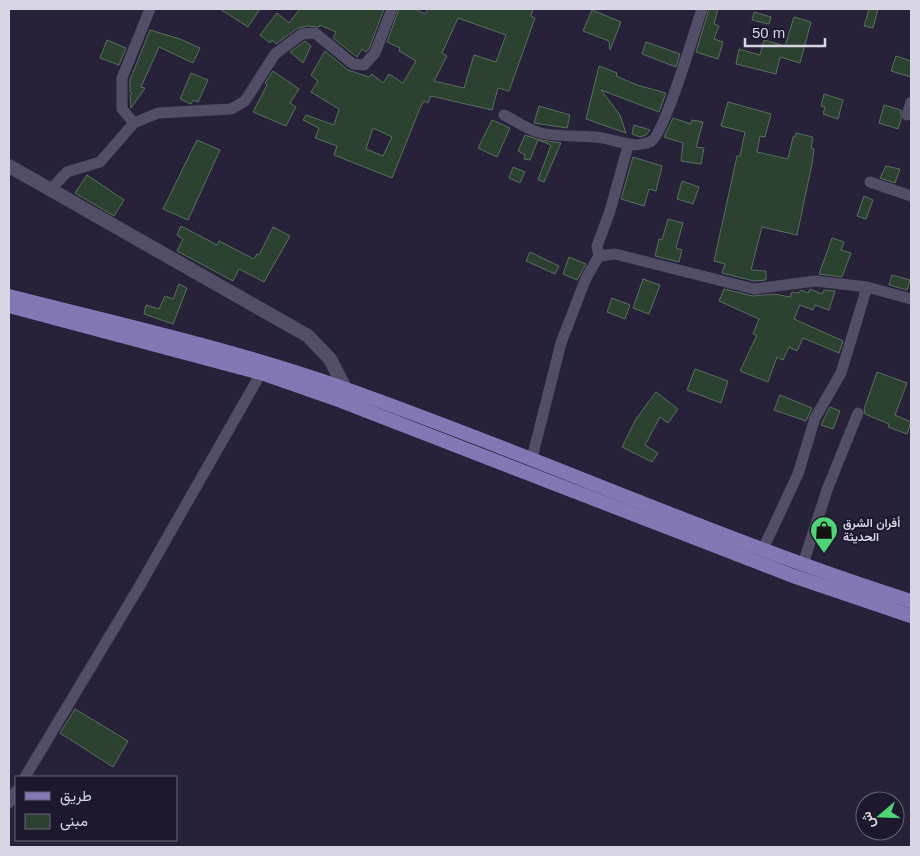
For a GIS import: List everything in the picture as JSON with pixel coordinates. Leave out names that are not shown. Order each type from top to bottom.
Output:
[{"type":"main road","points":[[9,296],[235,353],[855,591],[910,615]]},
{"type":"main road","points":[[9,306],[343,394],[532,458],[620,501],[764,549],[803,564],[855,591],[911,601]]},
{"type":"street","points":[[134,123],[122,109],[122,78],[150,9]]},
{"type":"street","points":[[50,190],[67,172],[100,162],[134,123],[158,113],[231,109],[245,101],[275,54],[302,34],[315,32],[354,64],[364,65],[375,54],[392,9]]},
{"type":"street","points":[[504,115],[541,133],[596,137],[628,146],[652,142],[658,136],[672,101],[676,82],[702,9]]},
{"type":"street","points":[[907,115],[911,102]]},
{"type":"street","points":[[532,458],[561,343],[586,278],[599,256],[597,246],[610,211],[628,146]]},
{"type":"street","points":[[9,166],[308,336],[330,359],[343,394]]},
{"type":"street","points":[[870,182],[911,196]]},
{"type":"street","points":[[599,256],[614,254],[754,289],[815,281],[867,287],[911,299]]},
{"type":"street","points":[[764,549],[798,474],[816,418],[841,373],[867,287]]},
{"type":"street","points":[[26,776],[139,587],[261,373]]},
{"type":"street","points":[[803,564],[827,490],[858,413]]},
{"type":"building","points":[[220,9],[260,9],[248,27]]},
{"type":"building","points":[[300,9],[384,9],[369,49],[366,52],[362,49],[357,57],[333,38],[336,32],[320,25],[319,27],[308,26],[298,28],[276,44],[272,40],[270,43],[260,35],[277,13],[289,23]]},
{"type":"building","points":[[399,9],[415,9],[425,14],[428,9],[533,9],[531,16],[535,18],[509,91],[498,88],[492,110],[431,96],[428,103],[424,101],[392,178],[334,155],[337,146],[315,138],[319,128],[303,120],[306,115],[334,125],[339,109],[311,92],[318,81],[311,75],[325,51],[348,70],[369,77],[372,74],[383,83],[389,74],[403,83],[416,61],[399,51],[400,48],[387,42]],"holes":[[[458,18],[506,35],[496,62],[474,55],[464,88],[434,81],[447,56],[442,53]],[[373,128],[392,137],[383,156],[366,149]]]},
{"type":"building","points":[[709,9],[718,9],[714,24],[719,26],[714,39],[723,42],[718,59],[696,52]]},
{"type":"building","points":[[869,9],[878,9],[873,28],[864,26]]},
{"type":"building","points":[[592,10],[621,22],[610,50],[609,41],[583,31]]},
{"type":"building","points":[[754,12],[771,17],[769,24],[752,20]]},
{"type":"building","points":[[794,17],[811,22],[800,63],[780,57],[776,74],[736,64],[739,49],[760,55],[764,40],[785,46]]},
{"type":"building","points":[[150,30],[180,39],[200,48],[193,63],[159,47],[141,87],[145,88],[131,108],[130,80]]},
{"type":"building","points":[[107,40],[126,48],[119,65],[100,58]]},
{"type":"building","points":[[305,41],[311,46],[303,63],[290,52]]},
{"type":"building","points":[[646,42],[680,54],[676,67],[642,54]]},
{"type":"building","points":[[896,56],[911,61],[911,77],[891,71]]},
{"type":"building","points":[[599,66],[617,73],[616,76],[637,85],[666,93],[659,112],[601,90],[620,115],[626,133],[586,119]]},
{"type":"building","points":[[273,71],[299,89],[290,103],[296,107],[286,126],[253,112],[267,85],[265,83]]},
{"type":"building","points":[[191,73],[208,80],[198,102],[193,100],[191,104],[180,99]]},
{"type":"building","points":[[824,94],[843,100],[838,119],[823,114],[825,107],[821,106]]},
{"type":"building","points":[[728,102],[771,114],[765,137],[760,136],[757,152],[788,159],[793,137],[795,137],[796,133],[813,137],[811,148],[814,149],[812,164],[797,235],[762,227],[751,270],[766,271],[766,280],[754,281],[722,273],[725,264],[714,261],[737,156],[740,156],[745,132],[721,126]]},
{"type":"building","points":[[884,105],[901,110],[901,120],[898,129],[879,123]]},
{"type":"building","points":[[539,106],[570,115],[567,128],[534,123]]},
{"type":"building","points":[[673,118],[691,124],[692,120],[703,122],[696,147],[704,148],[701,164],[681,161],[683,143],[664,137]]},
{"type":"building","points":[[492,120],[510,128],[497,157],[478,148]]},
{"type":"building","points":[[634,125],[650,130],[646,135],[640,137],[632,134]]},
{"type":"building","points":[[525,135],[540,140],[561,143],[544,182],[538,180],[551,145],[538,140],[530,160],[524,159],[525,155],[518,151]]},
{"type":"building","points":[[197,140],[220,150],[188,220],[163,209]]},
{"type":"building","points":[[633,157],[662,166],[656,191],[649,189],[644,206],[621,199]]},
{"type":"building","points":[[886,166],[900,169],[895,183],[880,178]]},
{"type":"building","points":[[513,167],[525,172],[520,183],[509,178]]},
{"type":"building","points":[[87,175],[124,200],[114,216],[75,193]]},
{"type":"building","points":[[682,181],[699,187],[693,204],[677,199]]},
{"type":"building","points":[[864,196],[873,200],[866,219],[857,216]]},
{"type":"building","points":[[668,219],[683,223],[676,248],[682,250],[679,262],[655,256],[659,239],[662,240]]},
{"type":"building","points":[[181,226],[217,245],[219,241],[254,259],[257,254],[259,255],[273,227],[290,236],[264,282],[239,269],[233,281],[177,251],[183,239],[177,235]]},
{"type":"building","points":[[832,238],[844,242],[841,250],[851,253],[842,277],[819,274]]},
{"type":"building","points":[[530,252],[559,266],[555,274],[526,261]]},
{"type":"building","points":[[569,257],[586,264],[577,280],[563,274]]},
{"type":"building","points":[[892,275],[910,280],[907,290],[889,285]]},
{"type":"building","points":[[643,279],[660,285],[649,314],[633,308]]},
{"type":"building","points":[[179,284],[187,288],[173,324],[144,314],[146,305],[159,309],[165,296],[173,299]]},
{"type":"building","points":[[724,289],[753,296],[774,294],[790,297],[792,292],[799,293],[801,290],[808,293],[810,289],[822,294],[824,290],[835,291],[829,310],[815,305],[813,310],[800,305],[794,319],[843,341],[839,353],[803,338],[797,351],[789,347],[783,360],[777,357],[768,382],[740,371],[757,335],[753,334],[759,319],[719,301]]},
{"type":"building","points":[[612,298],[630,305],[625,319],[607,312]]},
{"type":"building","points":[[695,369],[728,381],[721,403],[687,390]]},
{"type":"building","points":[[877,372],[907,383],[895,415],[911,422],[907,434],[888,427],[889,424],[865,414],[864,409]]},
{"type":"building","points":[[656,392],[678,409],[668,423],[660,417],[645,445],[658,453],[652,462],[622,447],[636,419]]},
{"type":"building","points":[[780,395],[812,408],[806,421],[774,410]]},
{"type":"building","points":[[830,407],[840,411],[833,429],[821,425]]},
{"type":"building","points":[[75,709],[128,741],[113,767],[60,733]]},
{"type":"place","name":"أفران الشرق الحديثة","points":[[824,554]]}]
